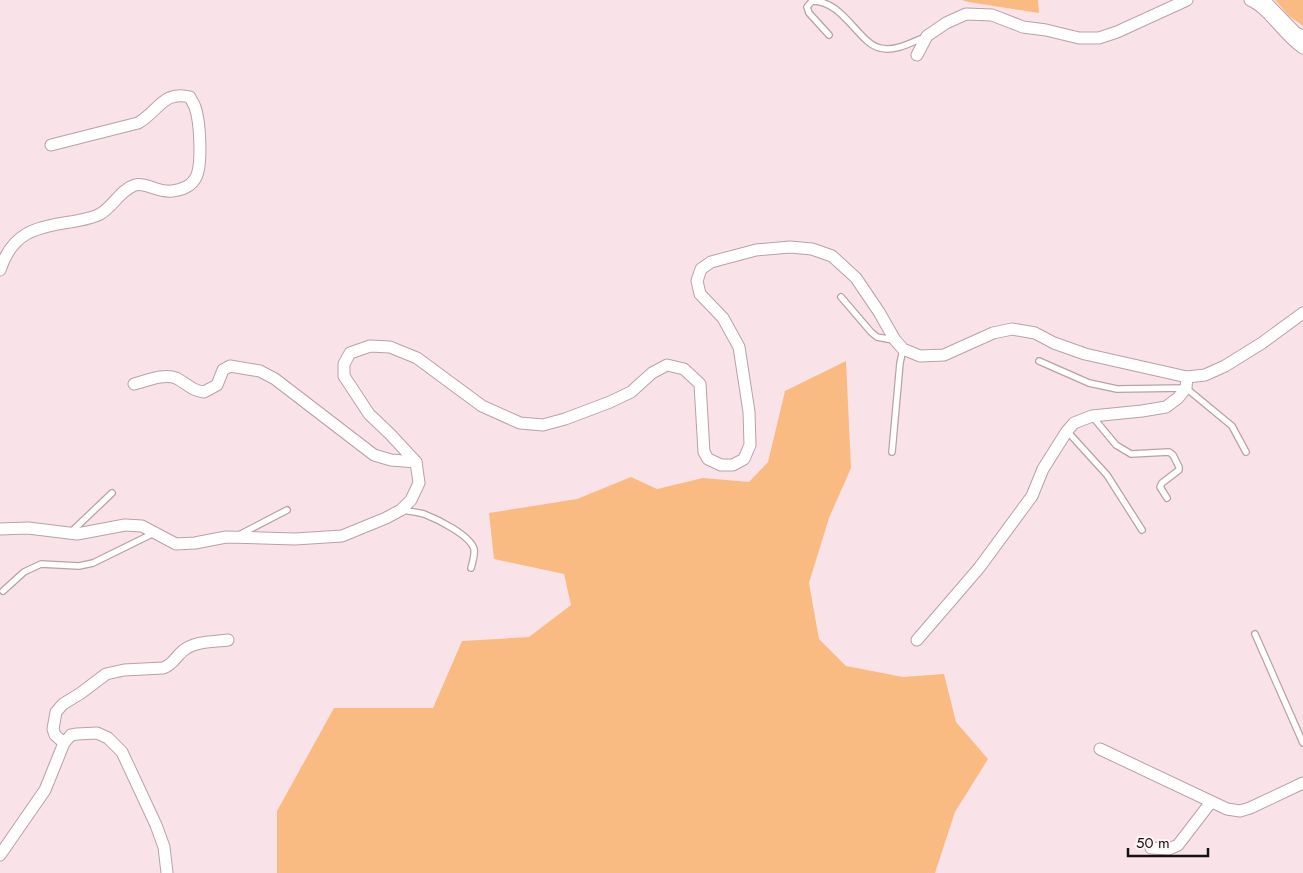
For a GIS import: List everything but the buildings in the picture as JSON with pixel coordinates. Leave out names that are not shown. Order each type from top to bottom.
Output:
[{"type":"street","points":[[917,55],[927,36],[946,22],[966,14],[992,15],[1023,27],[1079,38],[1099,38],[1117,32],[1187,0]]},
{"type":"street","points":[[1250,0],[1272,19],[1290,39],[1303,48]]},
{"type":"street","points":[[1264,0],[1296,33],[1303,36]]},
{"type":"street","points":[[0,270],[11,247],[24,234],[54,224],[95,217],[102,213],[127,189],[135,185],[140,184],[161,191],[183,189],[192,184],[199,170],[198,129],[195,107],[190,97],[183,95],[168,97],[147,118],[138,123],[51,145]]},
{"type":"street","points":[[0,529],[28,528],[77,534],[125,525],[142,526],[176,544],[234,537],[294,539],[342,536],[369,526],[401,510],[411,500],[419,483],[416,462],[369,414],[344,376],[344,364],[350,353],[370,346],[390,347],[417,358],[482,406],[520,423],[543,426],[610,402],[631,392],[652,373],[667,365],[684,369],[700,384],[704,452],[708,459],[726,466],[739,462],[744,459],[750,445],[750,412],[739,346],[723,318],[700,294],[697,281],[701,269],[711,262],[773,247],[812,249],[832,256],[856,278],[895,340],[903,349],[920,356],[944,355],[993,333],[1012,329],[1036,333],[1054,343],[1085,354],[1186,383],[1225,366],[1262,343],[1303,313]]},
{"type":"street","points":[[134,384],[161,377],[175,378],[194,391],[204,392],[217,385],[223,370],[230,366],[260,371],[275,379],[374,455],[391,460],[416,462]]},
{"type":"street","points":[[917,640],[979,568],[1032,496],[1043,469],[1074,423],[1092,416],[1142,412],[1166,407],[1178,398],[1186,383]]},
{"type":"street","points":[[64,743],[55,735],[53,729],[56,712],[63,704],[106,674],[124,670],[163,668],[169,666],[184,649],[192,645],[228,640]]},
{"type":"street","points":[[0,855],[45,790],[64,743],[72,735],[97,733],[108,738],[122,752],[156,825],[164,847],[167,873]]},
{"type":"street","points":[[1100,749],[1227,809],[1240,811],[1303,783]]},
{"type":"street","points":[[1151,848],[1169,849],[1178,845],[1212,802]]},
{"type":"lane","points":[[829,34],[809,14],[807,7],[812,1],[820,1],[846,17],[867,39],[879,48],[889,49],[927,36]]},
{"type":"lane","points":[[841,297],[877,337],[895,340]]},
{"type":"lane","points":[[892,452],[903,349]]},
{"type":"lane","points":[[1039,361],[1089,383],[1117,389],[1186,383],[1232,426],[1246,452]]},
{"type":"lane","points":[[1092,416],[1116,445],[1131,454],[1169,452],[1173,455],[1179,470],[1162,483],[1160,487],[1167,498]]},
{"type":"lane","points":[[1067,431],[1107,475],[1142,530]]},
{"type":"lane","points":[[70,533],[112,493]]},
{"type":"lane","points":[[234,537],[287,510]]},
{"type":"lane","points":[[401,510],[422,514],[438,520],[470,540],[475,555],[471,568]]},
{"type":"lane","points":[[3,591],[24,572],[41,564],[79,566],[93,563],[154,533]]},
{"type":"lane","points":[[1254,634],[1303,743]]},
{"type":"shaded area","points":[[962,0],[1038,0],[1039,13],[968,2]]},
{"type":"shaded area","points":[[1275,0],[1303,0],[1303,26],[1289,16]]},
{"type":"shaded area","points":[[846,361],[851,468],[829,518],[809,583],[819,639],[846,666],[903,677],[944,674],[956,722],[988,759],[955,812],[935,873],[277,873],[277,811],[334,708],[433,708],[462,641],[529,637],[571,605],[564,574],[494,559],[489,513],[577,499],[631,477],[657,489],[703,478],[749,482],[768,462],[785,391]]}]
